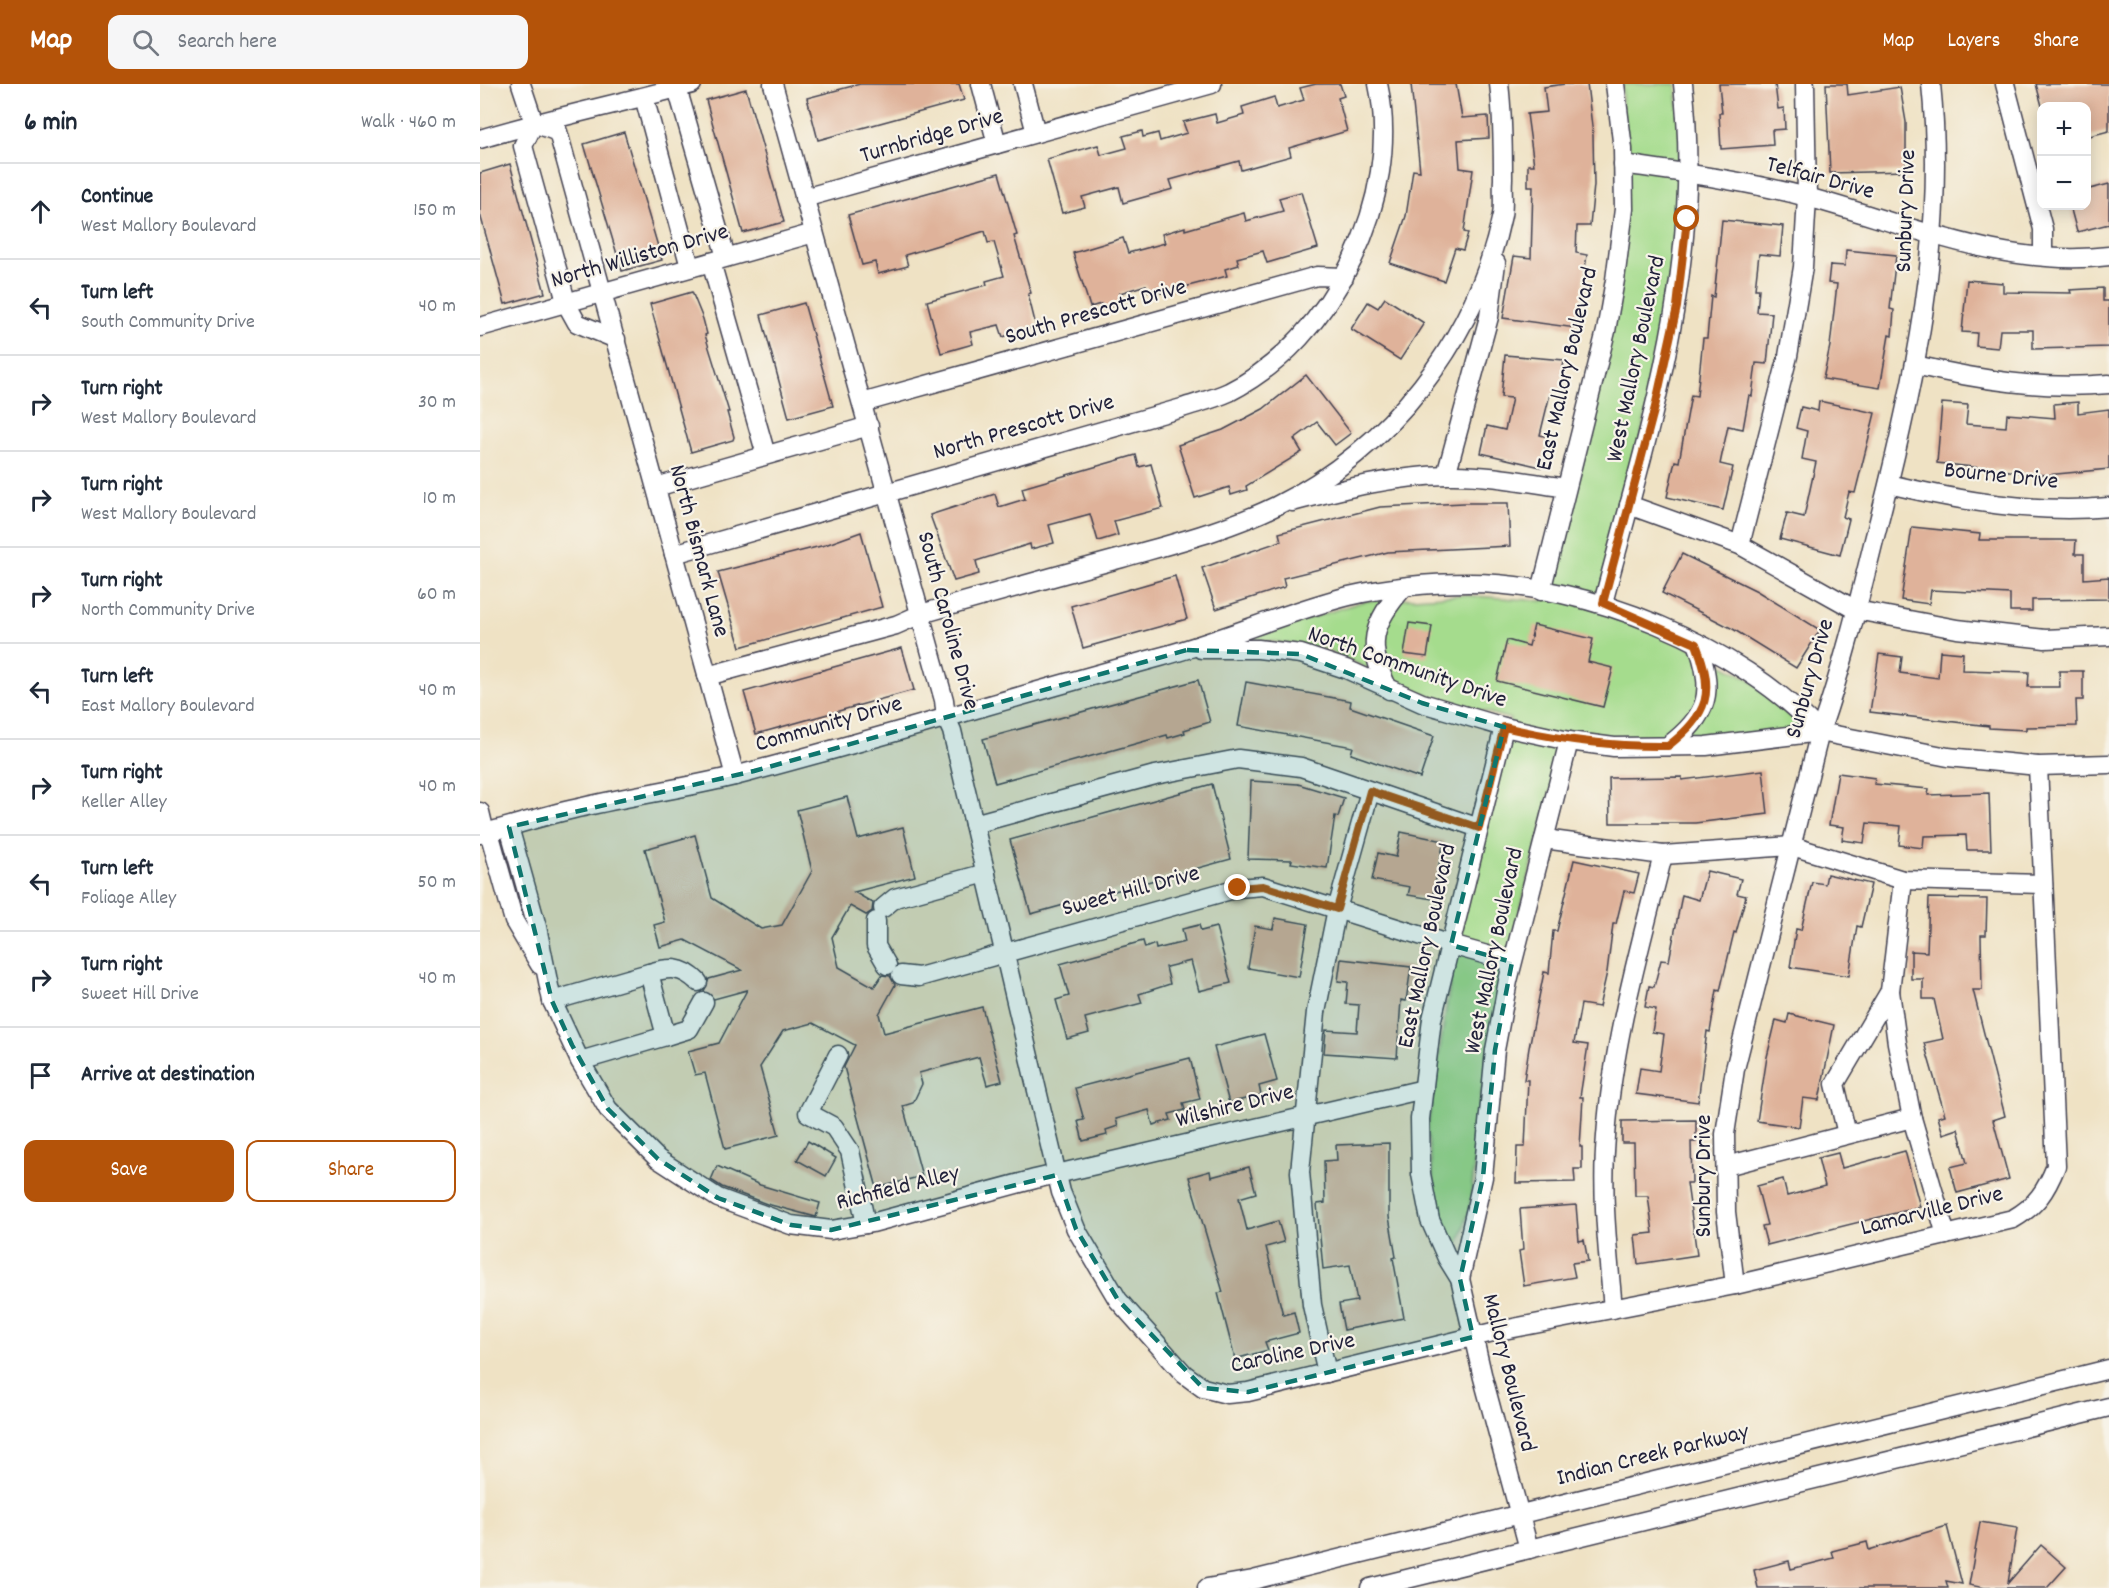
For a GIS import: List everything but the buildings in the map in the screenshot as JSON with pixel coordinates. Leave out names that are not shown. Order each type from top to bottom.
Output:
[{"type":"street","points":[[521,84],[534,123],[523,146],[567,304],[577,323],[616,339]]},
{"type":"street","name":"South Caroline Drive","points":[[773,84],[944,700],[946,718],[952,731],[1057,1175]]},
{"type":"street","points":[[981,84],[997,144]]},
{"type":"street","points":[[1023,84],[1036,133]]},
{"type":"street","name":"Turnbridge Drive","points":[[804,198],[1212,84]]},
{"type":"street","name":"North Prescott Drive","points":[[674,554],[1182,408],[1230,392],[1297,341],[1353,263],[1374,208],[1382,158],[1377,84]]},
{"type":"street","points":[[1446,475],[1489,317],[1502,214],[1503,116],[1498,84]]},
{"type":"street","name":"East Mallory Boulevard","points":[[1541,591],[1606,331],[1615,280],[1624,209],[1623,164],[1616,84]]},
{"type":"street","name":"West Mallory Boulevard","points":[[1603,603],[1655,407],[1677,307],[1687,219],[1687,122],[1683,84]]},
{"type":"street","points":[[1740,545],[1788,356],[1803,267],[1807,197],[1805,84]]},
{"type":"street","name":"Sunbury Drive","points":[[1735,1285],[1730,1263],[1725,1134],[1735,1068],[1820,732],[1837,685],[1889,484],[1915,365],[1929,284],[1932,236],[1935,180],[1931,84]]},
{"type":"street","points":[[2005,84],[2043,229],[2043,256]]},
{"type":"street","points":[[480,139],[534,123],[575,116],[685,86],[718,259],[766,455]]},
{"type":"street","points":[[644,97],[690,267]]},
{"type":"street","name":"North Bismark Lane","points":[[534,123],[558,132],[735,776]]},
{"type":"street","name":"Telfair Drive","points":[[1623,164],[1688,173],[1807,197],[1932,236],[2043,256],[2109,256]]},
{"type":"street","points":[[1277,506],[1325,476],[1371,442],[1410,401],[1445,356],[1475,301],[1502,214]]},
{"type":"street","name":"North Williston Drive","points":[[481,321],[567,304],[603,291],[814,233]]},
{"type":"street","name":"South Prescott Drive","points":[[862,403],[1317,276],[1344,277]]},
{"type":"street","points":[[1915,365],[1965,377],[2037,386],[2109,384]]},
{"type":"street","points":[[656,487],[869,426]]},
{"type":"street","points":[[707,676],[896,625],[921,614],[1212,533],[1277,506],[1363,484],[1446,475],[1503,478],[1566,488]]},
{"type":"street","name":"Bourne Drive","points":[[1889,484],[1941,497],[2040,508],[2109,507]]},
{"type":"street","points":[[1629,505],[1740,545],[1856,610],[1957,628],[2045,639],[2109,636]]},
{"type":"street","points":[[1187,650],[1348,596],[1404,587],[1472,583],[1541,591],[1603,603],[1696,644],[1742,668],[1779,693],[1820,732]]},
{"type":"street","points":[[1389,690],[1378,667],[1373,641],[1377,624],[1386,607],[1404,587]]},
{"type":"street","points":[[1668,746],[1696,721],[1707,697],[1704,663],[1696,644]]},
{"type":"street","name":"North Community Drive","points":[[1187,650],[1258,649],[1301,654],[1346,669],[1422,703],[1504,727],[1569,741],[1614,747],[1716,745],[1820,732],[1948,757],[2038,766],[2109,764]]},
{"type":"street","name":"Community Drive","points":[[485,833],[579,807],[735,776],[1187,650]]},
{"type":"street","name":"East Mallory Boulevard","points":[[1460,1279],[1447,1258],[1430,1220],[1421,1174],[1420,1119],[1432,1019],[1504,727]]},
{"type":"street","name":"West Mallory Boulevard","points":[[1460,1279],[1483,1177],[1495,1050],[1512,962],[1569,741]]},
{"type":"street","points":[[974,824],[1155,775],[1238,759],[1301,767],[1479,828]]},
{"type":"street","name":"Lamarville Drive","points":[[1473,1337],[1735,1285],[2013,1219],[2032,1208],[2047,1188],[2056,1166],[2038,766]]},
{"type":"street","points":[[1327,1373],[1312,1305],[1301,1183],[1305,1115],[1316,1012],[1337,909],[1370,791]]},
{"type":"street","name":"Richfield Alley","points":[[480,812],[514,921],[547,976]]},
{"type":"street","name":"Richfield Alley","points":[[509,827],[537,927],[552,1001],[580,1061],[608,1109],[650,1150],[718,1198],[791,1225],[831,1230],[866,1224],[1057,1175]]},
{"type":"street","points":[[1544,839],[1663,855],[1792,846],[1903,880],[2043,884]]},
{"type":"street","points":[[1613,1309],[1605,1228],[1605,1137],[1620,1024],[1663,855]]},
{"type":"street","name":"Sweet Hill Drive","points":[[986,873],[895,898],[880,914],[876,946],[894,970],[919,977],[1238,888],[1263,886],[1450,945],[1512,962]]},
{"type":"street","points":[[1903,880],[1890,992],[1897,1043],[1912,1118],[1946,1235]]},
{"type":"street","points":[[552,1001],[670,967],[688,972],[698,982]]},
{"type":"street","points":[[649,973],[666,1036]]},
{"type":"street","points":[[1847,1134],[1835,1084],[1890,992]]},
{"type":"street","points":[[580,1061],[689,1029],[704,1002]]},
{"type":"street","points":[[838,1055],[808,1113],[834,1126],[850,1151],[866,1224]]},
{"type":"street","name":"Wilshire Drive","points":[[1057,1175],[1305,1115],[1424,1089]]},
{"type":"street","points":[[1726,1166],[1912,1118]]},
{"type":"street","name":"Caroline Drive","points":[[1057,1175],[1076,1229],[1118,1300],[1184,1374],[1203,1388],[1227,1394],[1248,1392],[1473,1337]]},
{"type":"street","name":"Mallory Boulevard","points":[[1460,1279],[1529,1549]]},
{"type":"street","name":"Indian Creek Parkway","points":[[1207,1588],[1252,1580],[2109,1368]]},
{"type":"street","points":[[1370,1588],[2109,1407]]},
{"type":"highlighted area","points":[[1187,650],[1301,654],[1422,703],[1504,727],[1451,945],[1512,962],[1495,1050],[1483,1177],[1460,1279],[1473,1337],[1248,1392],[1203,1388],[1118,1300],[1076,1229],[1057,1175],[831,1230],[791,1225],[718,1198],[658,1159],[608,1109],[572,1045],[552,1001],[509,827],[754,771]]},
{"type":"green space","points":[[1623,84],[1676,84],[1682,161],[1679,217],[1664,327],[1641,436],[1601,599],[1751,680],[1805,728],[1702,741],[1566,733],[1513,938],[1481,1095],[1470,1207],[1456,1253],[1438,1211],[1427,1131],[1458,934],[1510,719],[1415,691],[1326,649],[1248,638],[1364,601],[1461,595],[1543,601],[1606,354]]},
{"type":"route","points":[[1238,888],[1263,886],[1337,909],[1370,791],[1479,828],[1504,727],[1552,738],[1614,747],[1668,746],[1696,721],[1707,697],[1704,663],[1696,644],[1603,603],[1655,407],[1677,307],[1687,219]]}]
